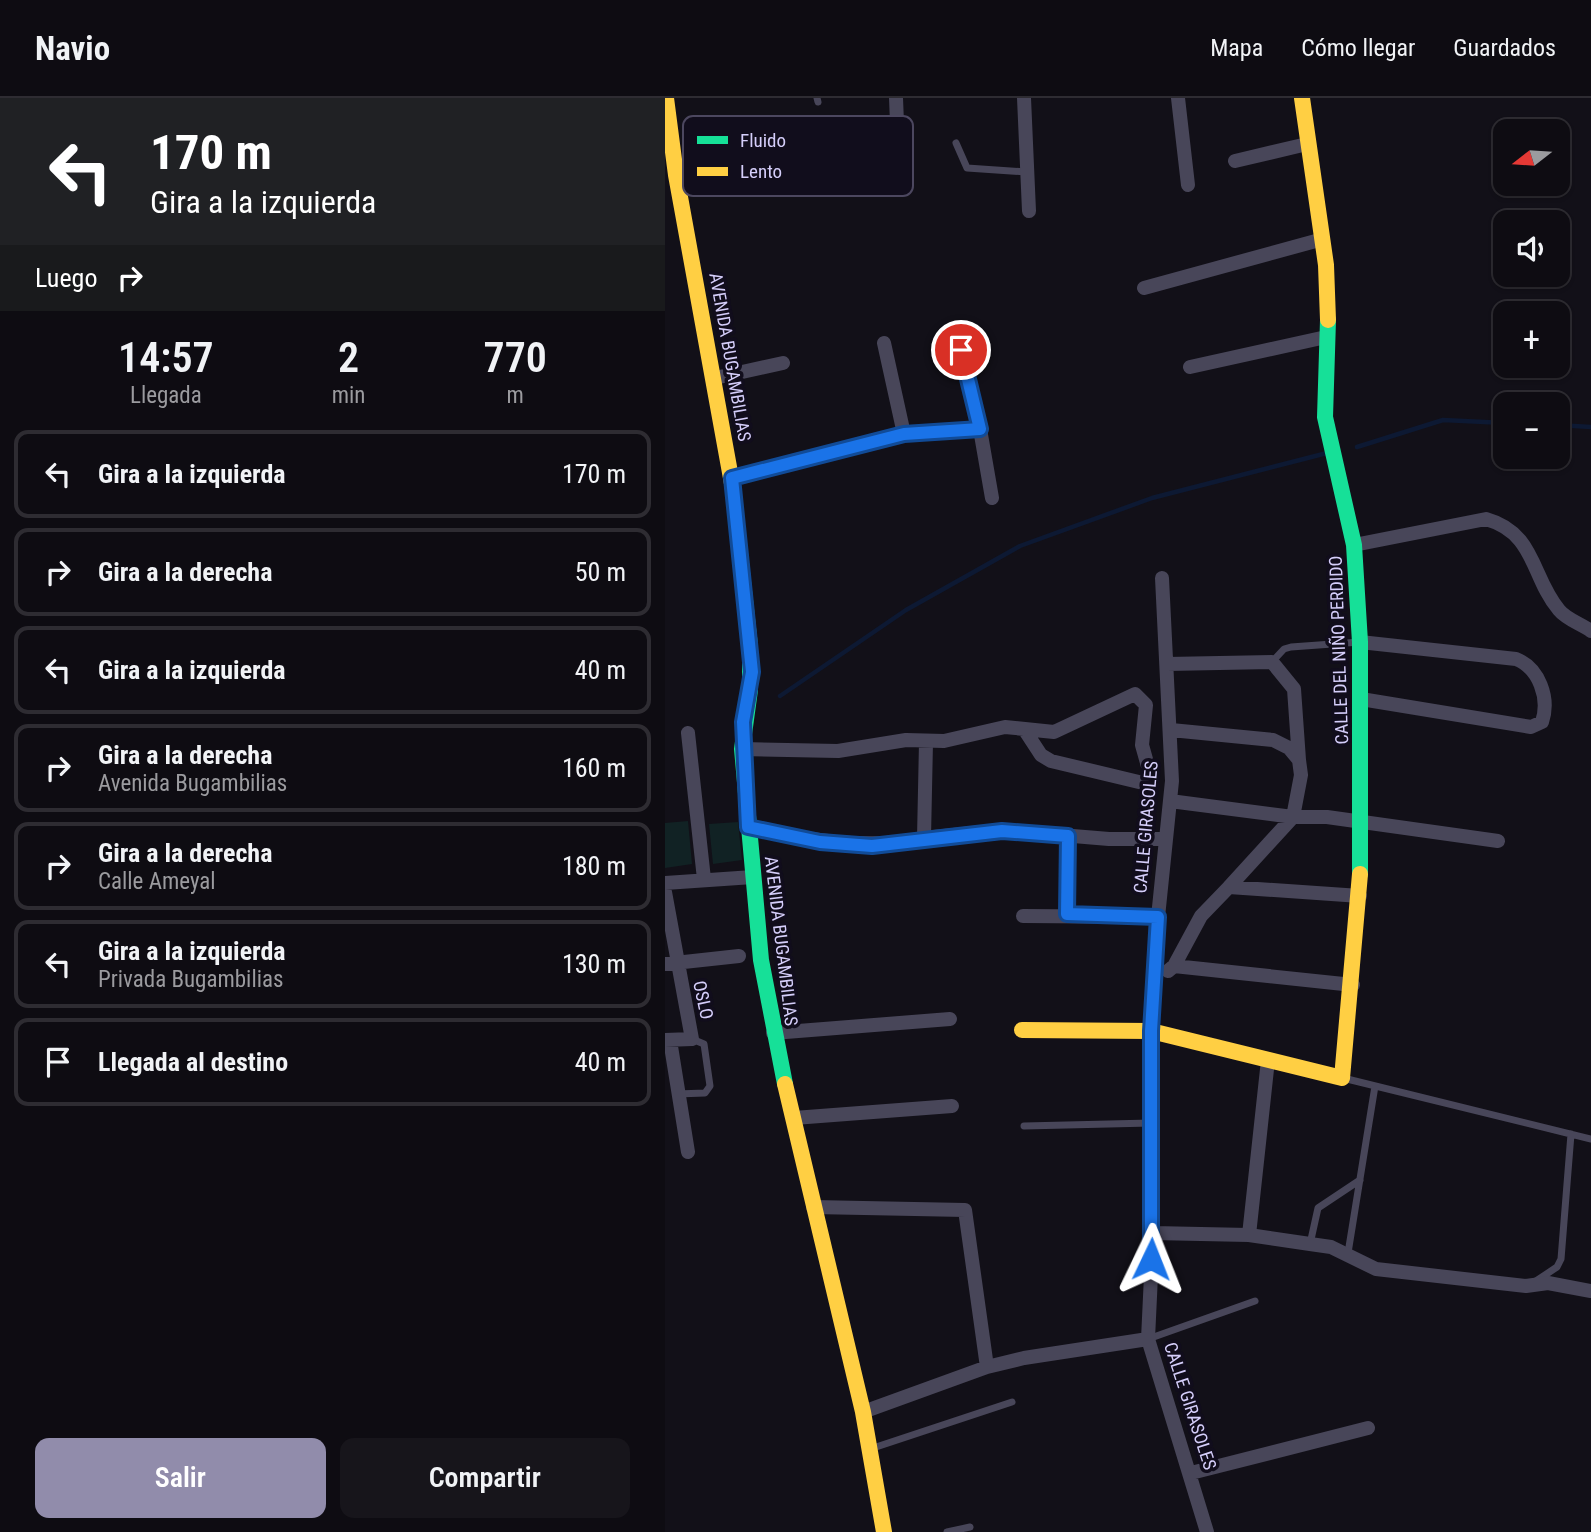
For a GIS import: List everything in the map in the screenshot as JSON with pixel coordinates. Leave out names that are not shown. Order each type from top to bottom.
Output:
[{"type":"street","name":"AVENIDA BUGAMBILIAS","points":[[666,98],[676,175],[732,478],[752,672],[743,722],[742,750],[761,960],[773,1033],[863,1412],[884,1532]]},
{"type":"street","points":[[896,98],[896,116]]},
{"type":"street","points":[[1024,98],[1029,211]]},
{"type":"street","points":[[1178,98],[1188,185]]},
{"type":"street","name":"CALLE DEL NIÑO PERDIDO","points":[[1302,98],[1323,239],[1328,303],[1325,417],[1354,545],[1360,642],[1363,822],[1360,896],[1342,1078]]},
{"type":"street","points":[[1235,161],[1307,144]]},
{"type":"street","points":[[676,175],[683,174]]},
{"type":"street","points":[[1144,288],[1323,239]]},
{"type":"street","points":[[1190,367],[1326,337]]},
{"type":"street","points":[[884,343],[904,434]]},
{"type":"street","points":[[715,378],[783,363]]},
{"type":"street","points":[[732,478],[904,434],[980,429],[992,498]]},
{"type":"street","points":[[1354,545],[1486,519],[1504,524],[1528,551],[1561,613],[1591,631]]},
{"type":"street","name":"CALLE GIRASOLES","points":[[1162,578],[1171,730],[1170,801],[1164,839],[1151,1031],[1153,1233],[1148,1339],[1207,1532]]},
{"type":"street","points":[[1360,642],[1516,659],[1529,664],[1534,670],[1545,712],[1542,722],[1531,727],[1361,699]]},
{"type":"street","points":[[1156,981],[1174,966],[1201,916],[1293,817],[1301,775],[1294,689],[1272,662],[1167,664]]},
{"type":"street","points":[[742,750],[838,751],[906,740],[926,742],[1005,727],[1054,732],[1135,694],[1146,705],[1142,745],[1149,770],[1147,779],[1143,783],[1052,761],[1041,755],[1024,729]]},
{"type":"street","points":[[1171,730],[1273,740],[1289,748],[1299,760]]},
{"type":"street","points":[[688,733],[704,878]]},
{"type":"street","points":[[924,838],[926,742]]},
{"type":"street","points":[[1170,801],[1293,817],[1363,822],[1498,841]]},
{"type":"street","points":[[748,827],[820,842],[872,846],[1002,831],[1164,839]]},
{"type":"street","points":[[665,883],[704,878],[753,877]]},
{"type":"street","points":[[1229,887],[1360,896]]},
{"type":"street","points":[[665,892],[670,963]]},
{"type":"street","points":[[1023,916],[1067,914],[1158,917]]},
{"type":"street","name":"OSLO","points":[[667,1040],[692,1039],[670,963],[739,956]]},
{"type":"street","points":[[1174,966],[1353,985]]},
{"type":"street","points":[[773,1033],[950,1019]]},
{"type":"street","points":[[1022,1030],[1151,1031],[1342,1078]]},
{"type":"street","points":[[667,1040],[688,1152]]},
{"type":"street","points":[[1249,1236],[1268,1060]]},
{"type":"street","points":[[794,1118],[952,1107]]},
{"type":"street","points":[[813,1207],[965,1210],[987,1367]]},
{"type":"street","points":[[1153,1233],[1249,1236],[1310,1244],[1348,1253],[1376,1269],[1526,1286],[1548,1283],[1578,1286],[1591,1291]]},
{"type":"street","points":[[863,1412],[987,1367],[1024,1358],[1148,1339]]},
{"type":"street","points":[[1191,1473],[1368,1428]]},
{"type":"lane","points":[[956,144],[967,168],[1027,172]]},
{"type":"lane","points":[[961,350],[980,429]]},
{"type":"lane","points":[[1272,662],[1284,649],[1291,647],[1360,642]]},
{"type":"lane","points":[[1067,914],[1068,836]]},
{"type":"lane","points":[[677,1094],[705,1093],[710,1086],[704,1044],[692,1039]]},
{"type":"lane","points":[[1342,1078],[1591,1139]]},
{"type":"lane","points":[[1348,1253],[1375,1086]]},
{"type":"lane","points":[[1024,1126],[1152,1123]]},
{"type":"lane","points":[[1526,1286],[1549,1273],[1561,1259],[1571,1133]]},
{"type":"lane","points":[[1310,1244],[1318,1209],[1360,1180]]},
{"type":"lane","points":[[1148,1339],[1255,1301]]},
{"type":"lane","points":[[870,1449],[1012,1402]]},
{"type":"lane","points":[[947,1532],[970,1527]]},
{"type":"shaded area","points":[[688,821],[692,864],[665,868],[665,823]]},
{"type":"shaded area","points":[[738,822],[742,860],[713,864],[709,824]]},
{"type":"waterway","points":[[1357,447],[1443,420],[1493,422]]},
{"type":"waterway","points":[[1570,426],[1591,427]]},
{"type":"waterway","points":[[780,696],[906,610],[1020,546],[1152,498],[1327,453]]},
{"type":"traffic: fast","points":[[1328,320],[1325,417],[1354,545],[1360,642],[1360,874]]},
{"type":"traffic: fast","points":[[733,489],[750,646],[750,690],[742,749],[761,960],[785,1084]]},
{"type":"traffic: slow","points":[[666,98],[676,175],[733,489]]},
{"type":"traffic: slow","points":[[1302,98],[1326,265],[1328,320]]},
{"type":"traffic: slow","points":[[1022,1030],[1151,1031],[1342,1078],[1360,874]]},
{"type":"traffic: slow","points":[[785,1084],[863,1412],[884,1532]]},
{"type":"route","points":[[961,350],[980,429],[904,434],[732,478],[752,672],[743,722],[742,750],[748,827],[820,842],[872,846],[1002,831],[1068,836],[1067,914],[1158,917],[1151,1031],[1151,1259]]}]
